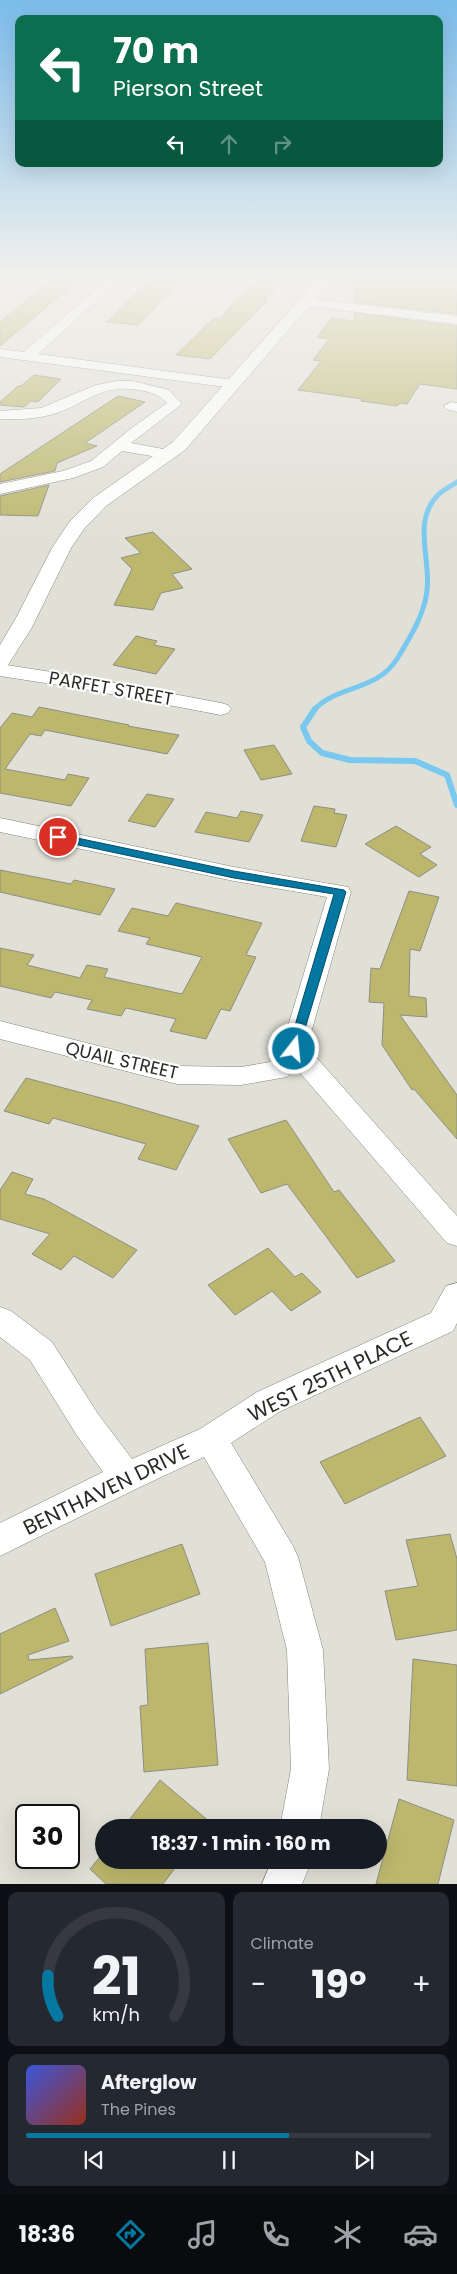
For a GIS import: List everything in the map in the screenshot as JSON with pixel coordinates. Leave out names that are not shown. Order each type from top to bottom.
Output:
[{"type":"street","points":[[92,365],[233,384]]},
{"type":"street","points":[[0,660],[22,629],[62,548],[77,525],[105,498],[174,450],[250,365]]},
{"type":"street","points":[[0,415],[17,416],[48,411],[85,393],[103,387],[126,384],[162,392],[172,398],[175,404],[97,464],[67,475],[0,489]]},
{"type":"street","points":[[125,441],[174,450]]},
{"type":"street","name":"PARFET STREET","points":[[0,670],[84,683],[221,709]]},
{"type":"street","points":[[0,825],[234,874],[340,892],[294,1049],[457,1235]]},
{"type":"street","name":"QUAIL STREET","points":[[0,1030],[177,1075],[241,1076],[278,1070],[294,1049]]},
{"type":"street","name":"WEST 25TH PLACE","points":[[212,1439],[268,1402],[442,1322],[457,1294]]},
{"type":"street","points":[[0,1320],[41,1351],[87,1424],[126,1477]]},
{"type":"street","points":[[212,1439],[281,1557],[305,1650],[310,1770],[301,1819]]},
{"type":"street","name":"BENTHAVEN DRIVE","points":[[0,1540],[126,1477],[212,1439]]},
{"type":"street","points":[[282,1884],[288,1869]]},
{"type":"building","points":[[318,365],[457,365],[457,389],[420,384],[407,404],[400,403],[397,406],[298,390]]},
{"type":"building","points":[[34,375],[61,379],[38,402],[31,401],[24,407],[0,405],[0,402],[18,386],[21,386]]},
{"type":"building","points":[[118,396],[145,402],[85,443],[97,446],[57,463],[55,471],[0,482],[0,474]]},
{"type":"building","points":[[49,485],[38,516],[0,515],[0,496]]},
{"type":"building","points":[[153,532],[192,569],[172,574],[183,588],[161,593],[153,610],[114,605],[132,569],[121,558],[141,553],[125,538]]},
{"type":"building","points":[[136,636],[157,641],[154,645],[175,649],[156,674],[113,665]]},
{"type":"building","points":[[39,707],[179,735],[167,754],[45,730],[41,736],[30,734],[5,769],[65,780],[68,774],[89,778],[71,806],[0,793],[0,728],[12,713],[32,717]]},
{"type":"building","points":[[274,745],[292,774],[261,780],[244,750]]},
{"type":"building","points":[[147,794],[174,799],[155,827],[128,821]]},
{"type":"building","points":[[314,806],[335,809],[334,813],[347,815],[336,847],[301,841]]},
{"type":"building","points":[[241,811],[263,815],[249,842],[195,832],[206,812],[237,818]]},
{"type":"building","points":[[396,826],[431,847],[420,854],[437,865],[419,877],[365,844]]},
{"type":"building","points":[[0,870],[71,884],[74,880],[115,889],[100,915],[0,892]]},
{"type":"building","points":[[409,891],[439,897],[420,951],[410,949],[409,996],[426,998],[427,1017],[400,1015],[457,1095],[457,1139],[414,1089],[412,1090],[382,1045],[384,1003],[369,1002],[371,968],[380,969]]},
{"type":"building","points":[[176,903],[262,923],[246,955],[256,957],[247,976],[230,1011],[221,1009],[206,1039],[170,1031],[176,1019],[126,1008],[121,1016],[87,1009],[92,1000],[55,992],[51,998],[0,986],[0,948],[34,955],[27,965],[80,978],[87,965],[108,969],[104,977],[182,994],[202,957],[146,944],[150,938],[118,931],[132,908],[168,916]]},
{"type":"building","points":[[26,1078],[199,1126],[176,1170],[138,1159],[146,1144],[53,1118],[49,1124],[4,1111]]},
{"type":"building","points":[[286,1120],[334,1192],[339,1190],[395,1261],[357,1278],[287,1184],[261,1193],[228,1139]]},
{"type":"building","points":[[12,1172],[33,1179],[25,1194],[44,1199],[137,1250],[113,1278],[74,1256],[61,1270],[32,1254],[50,1234],[0,1219],[0,1190]]},
{"type":"building","points":[[268,1248],[295,1277],[302,1273],[321,1292],[291,1311],[272,1291],[235,1315],[208,1285]]},
{"type":"building","points":[[420,1417],[446,1456],[345,1504],[320,1462]]},
{"type":"building","points":[[450,1534],[457,1559],[457,1630],[396,1640],[385,1591],[418,1586],[406,1540]]},
{"type":"building","points":[[182,1544],[200,1594],[111,1626],[95,1574]]},
{"type":"building","points":[[55,1608],[69,1641],[28,1655],[29,1660],[72,1656],[73,1658],[0,1694],[0,1634]]},
{"type":"building","points":[[208,1643],[218,1765],[144,1772],[140,1706],[148,1705],[145,1649]]},
{"type":"building","points":[[413,1659],[457,1665],[457,1786],[407,1780]]},
{"type":"building","points":[[160,1780],[206,1819],[130,1819]]},
{"type":"building","points":[[399,1799],[454,1820],[438,1884],[376,1884],[380,1869],[387,1869],[387,1843]]},
{"type":"building","points":[[95,1863],[95,1869],[174,1869],[163,1884],[106,1884],[90,1869]]},
{"type":"waterway","points":[[315,709],[333,696],[378,677],[388,670],[397,659],[416,626],[426,599],[428,578],[424,540],[426,516],[430,505],[438,495],[457,482]]},
{"type":"waterway","points":[[315,709],[303,727],[309,741],[322,753],[350,760],[415,761],[447,775],[457,805]]},
{"type":"route","points":[[58,837],[234,874],[340,892],[294,1049]]}]
